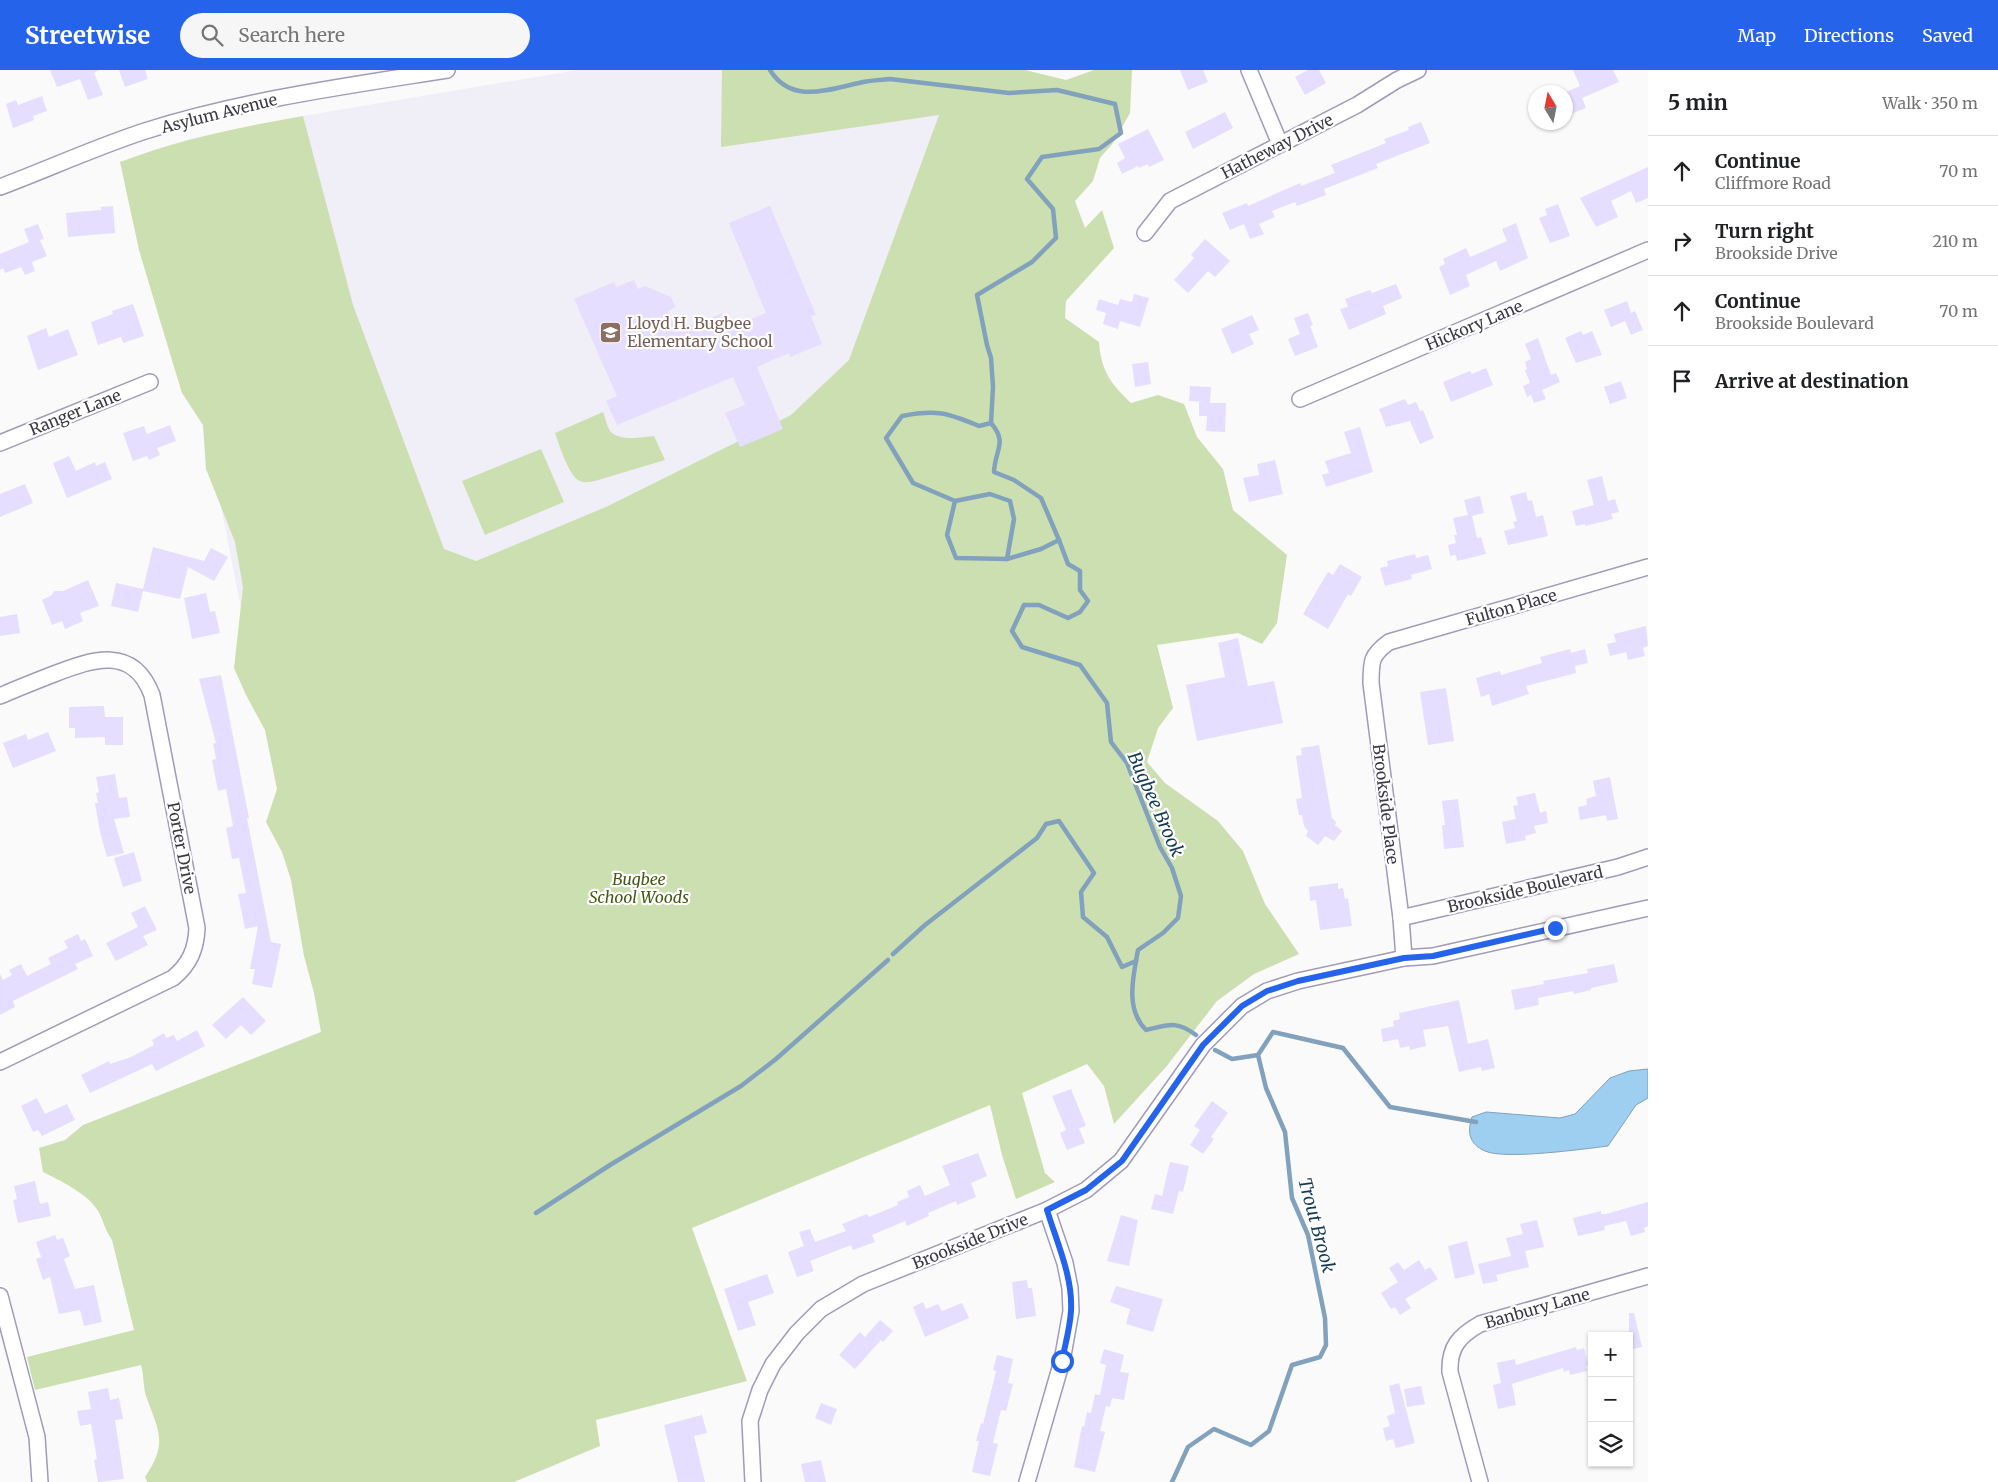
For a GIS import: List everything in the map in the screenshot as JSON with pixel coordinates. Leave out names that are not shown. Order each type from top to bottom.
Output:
[{"type":"street","name":"Asylum Avenue","points":[[0,187],[145,132],[192,118],[305,93],[363,76],[447,70]]},
{"type":"street","points":[[1249,70],[1280,144]]},
{"type":"street","name":"Hatheway Drive","points":[[1145,233],[1170,201],[1418,70]]},
{"type":"street","name":"Hickory Lane","points":[[1300,399],[1648,250]]},
{"type":"street","name":"Ranger Lane","points":[[0,443],[150,382]]},
{"type":"street","name":"Fulton Place","points":[[1376,651],[1389,642],[1648,567]]},
{"type":"street","name":"Brookside Place","points":[[1376,651],[1370,665],[1371,683],[1401,918],[1404,958]]},
{"type":"street","name":"Porter Drive","points":[[0,696],[79,664],[101,659],[123,662],[142,676],[152,695],[198,928],[188,964],[173,978],[0,1062]]},
{"type":"street","name":"Brookside Boulevard","points":[[1401,918],[1618,867],[1648,857]]},
{"type":"street","points":[[1404,958],[1433,956],[1648,908]]},
{"type":"street","name":"Brookside Drive","points":[[753,1482],[750,1421],[760,1390],[773,1364],[797,1333],[821,1309],[863,1284],[1047,1210],[1086,1190],[1122,1161],[1203,1045],[1242,1006],[1267,991],[1298,981],[1404,958]]},
{"type":"street","points":[[1027,1482],[1062,1361],[1071,1311],[1070,1288],[1047,1210]]},
{"type":"street","name":"Banbury Lane","points":[[1480,1482],[1450,1372],[1449,1356],[1457,1342],[1466,1332],[1480,1324],[1648,1276]]},
{"type":"street","points":[[0,1296],[37,1437],[40,1482]]},
{"type":"shaded area","points":[[578,70],[1005,70],[976,330],[255,679],[151,152],[189,139],[304,119],[303,116]]},
{"type":"green space","name":"Bugbee School Woods","points":[[722,70],[1025,70],[1066,80],[1094,70],[1132,70],[1130,113],[1113,143],[1100,158],[1093,181],[1075,201],[1085,228],[1102,210],[1114,248],[1066,301],[1065,318],[1099,342],[1102,361],[1108,376],[1131,403],[1158,395],[1184,404],[1197,437],[1223,469],[1233,510],[1287,555],[1277,623],[1262,644],[1238,633],[1157,645],[1173,708],[1158,728],[1147,762],[1165,783],[1218,821],[1243,851],[1265,904],[1299,954],[1254,974],[1217,1001],[1166,1067],[1114,1124],[1104,1086],[1087,1064],[1022,1093],[1045,1173],[1055,1182],[1016,1199],[1002,1155],[990,1105],[692,1228],[747,1381],[596,1420],[600,1446],[514,1482],[147,1482],[145,1477],[157,1455],[159,1437],[155,1419],[145,1392],[141,1365],[35,1390],[27,1357],[134,1330],[112,1240],[100,1215],[92,1202],[86,1197],[72,1187],[43,1172],[39,1148],[65,1140],[83,1125],[321,1032],[314,993],[304,956],[291,880],[282,852],[266,822],[277,789],[265,730],[234,668],[243,587],[235,542],[206,469],[203,425],[182,393],[171,357],[139,250],[120,162],[210,134],[303,116],[353,305],[444,549],[476,561],[606,507],[791,415],[849,360],[939,115],[721,147]]},
{"type":"green space","points":[[603,412],[610,431],[619,437],[654,436],[665,460],[595,481],[584,482],[576,478],[565,460],[555,433]]},
{"type":"green space","points":[[541,449],[564,502],[485,535],[462,481]]},
{"type":"water","points":[[1648,1069],[1648,1098],[1636,1105],[1608,1146],[1545,1153],[1509,1154],[1485,1151],[1476,1145],[1471,1137],[1472,1117],[1486,1112],[1560,1118],[1575,1114],[1610,1078],[1629,1071]]},
{"type":"building","points":[[50,70],[99,70],[94,73],[103,95],[88,100],[80,79],[57,87]]},
{"type":"building","points":[[119,70],[145,70],[148,79],[125,87]]},
{"type":"building","points":[[1180,70],[1203,70],[1208,82],[1188,90]]},
{"type":"building","points":[[1308,70],[1319,70],[1326,83],[1305,95],[1295,77]]},
{"type":"building","points":[[1573,70],[1613,70],[1619,82],[1582,98],[1586,108],[1573,113],[1573,89],[1580,86]]},
{"type":"building","points":[[42,96],[47,111],[33,116],[34,120],[13,128],[6,104],[16,100],[18,105]]},
{"type":"building","points":[[1225,112],[1233,128],[1193,149],[1185,132]]},
{"type":"building","points":[[1421,122],[1430,143],[1376,164],[1378,168],[1324,189],[1326,195],[1297,206],[1295,202],[1272,211],[1275,217],[1259,224],[1264,234],[1250,239],[1244,224],[1230,230],[1222,213],[1247,203],[1248,206],[1300,183],[1301,186],[1335,173],[1331,165],[1386,143],[1384,139],[1409,130],[1408,127]]},
{"type":"building","points":[[1148,129],[1164,160],[1149,167],[1148,164],[1139,168],[1138,166],[1122,174],[1117,163],[1125,158],[1118,144]]},
{"type":"building","points":[[1648,167],[1648,198],[1636,203],[1631,191],[1611,201],[1618,217],[1596,227],[1580,198]]},
{"type":"building","points":[[1558,204],[1570,236],[1550,243],[1539,218],[1547,215],[1545,209]]},
{"type":"building","points":[[113,206],[115,233],[68,237],[66,213],[101,210],[101,207]]},
{"type":"building","points":[[770,206],[816,315],[811,316],[822,344],[790,357],[789,353],[757,367],[783,429],[740,447],[725,413],[745,405],[733,377],[617,425],[606,401],[617,396],[574,299],[614,282],[616,287],[634,280],[638,289],[645,286],[671,297],[676,307],[668,311],[677,332],[722,313],[729,328],[766,313],[729,223]]},
{"type":"building","points":[[1516,223],[1528,258],[1500,271],[1496,261],[1466,275],[1470,286],[1450,295],[1439,267],[1445,264],[1443,259],[1466,248],[1470,257],[1507,241],[1502,229]]},
{"type":"building","points":[[38,224],[44,239],[40,240],[47,256],[32,262],[35,271],[25,275],[21,267],[5,273],[3,268],[0,270],[0,254],[29,242],[24,229]]},
{"type":"building","points":[[1205,239],[1230,261],[1215,277],[1208,271],[1188,293],[1174,280],[1194,258],[1191,255]]},
{"type":"building","points":[[1396,284],[1402,298],[1383,306],[1386,314],[1349,330],[1340,309],[1348,307],[1345,299],[1370,290],[1372,293]]},
{"type":"building","points":[[1134,294],[1149,298],[1140,327],[1120,321],[1118,329],[1103,324],[1106,313],[1096,310],[1099,299],[1118,305],[1120,299],[1132,302]]},
{"type":"building","points":[[1627,301],[1631,313],[1635,311],[1643,330],[1631,335],[1625,321],[1611,327],[1604,310]]},
{"type":"building","points":[[133,304],[144,336],[123,343],[121,337],[98,345],[91,322],[113,314],[112,311]]},
{"type":"building","points":[[1308,313],[1313,325],[1310,326],[1318,347],[1295,356],[1288,339],[1300,334],[1294,318]]},
{"type":"building","points":[[1252,315],[1259,330],[1249,334],[1254,344],[1232,354],[1221,329]]},
{"type":"building","points":[[46,328],[49,337],[68,329],[78,355],[38,370],[27,336]]},
{"type":"building","points":[[1581,331],[1583,335],[1592,331],[1602,355],[1576,363],[1565,338]]},
{"type":"building","points":[[1538,338],[1551,375],[1556,373],[1560,382],[1542,390],[1546,399],[1534,403],[1531,395],[1527,397],[1523,386],[1530,383],[1525,370],[1527,369],[1525,362],[1531,359],[1525,344]]},
{"type":"building","points":[[1148,362],[1151,384],[1135,387],[1132,364]]},
{"type":"building","points":[[1486,368],[1493,385],[1451,402],[1443,382],[1470,371],[1472,374]]},
{"type":"building","points":[[1621,381],[1627,398],[1610,404],[1604,387]]},
{"type":"building","points":[[1190,386],[1211,387],[1210,403],[1226,403],[1225,432],[1206,431],[1207,416],[1199,416],[1199,402],[1205,402],[1189,401]]},
{"type":"building","points":[[1405,399],[1408,405],[1416,402],[1420,411],[1423,410],[1434,438],[1420,444],[1410,421],[1386,427],[1379,409]]},
{"type":"building","points":[[170,425],[176,441],[157,448],[160,455],[149,460],[147,456],[133,461],[123,433],[144,426],[147,434]]},
{"type":"building","points":[[1360,427],[1373,472],[1326,487],[1322,475],[1329,473],[1325,461],[1351,453],[1344,432]]},
{"type":"building","points":[[69,456],[76,471],[95,462],[96,466],[105,462],[112,479],[67,498],[53,463]]},
{"type":"building","points":[[1275,460],[1283,494],[1249,502],[1243,478],[1259,475],[1257,464]]},
{"type":"building","points":[[1602,476],[1608,501],[1615,499],[1619,512],[1611,514],[1613,519],[1585,526],[1585,524],[1576,526],[1572,511],[1594,505],[1587,480]]},
{"type":"building","points":[[25,484],[33,503],[0,517],[0,494]]},
{"type":"building","points":[[1526,492],[1528,501],[1532,500],[1536,517],[1543,515],[1548,536],[1508,545],[1504,531],[1515,528],[1513,522],[1517,521],[1510,496]]},
{"type":"building","points":[[1480,496],[1484,513],[1472,516],[1477,538],[1481,537],[1486,554],[1457,561],[1456,555],[1450,556],[1448,545],[1456,543],[1454,535],[1457,535],[1453,518],[1468,515],[1464,500]]},
{"type":"building","points":[[153,547],[204,561],[211,548],[228,557],[214,581],[188,567],[180,599],[143,591],[138,612],[111,606],[116,583],[143,589]]},
{"type":"building","points":[[1415,554],[1416,558],[1428,555],[1432,569],[1411,575],[1412,579],[1385,586],[1380,568],[1388,566],[1387,561]]},
{"type":"building","points":[[1340,564],[1362,577],[1351,596],[1348,594],[1328,629],[1303,614],[1328,572],[1333,575]]},
{"type":"building","points":[[88,580],[99,606],[80,613],[83,621],[65,629],[62,621],[52,625],[42,600],[52,595],[54,591],[63,591]]},
{"type":"building","points":[[206,593],[210,612],[215,611],[220,633],[192,639],[184,598]]},
{"type":"building","points":[[17,614],[20,633],[0,636],[0,617]]},
{"type":"building","points":[[1646,626],[1648,646],[1643,648],[1645,656],[1628,660],[1626,652],[1610,656],[1607,644],[1616,642],[1614,634]]},
{"type":"building","points":[[1238,638],[1248,686],[1274,681],[1283,723],[1197,741],[1186,685],[1225,677],[1218,643]]},
{"type":"building","points":[[1570,649],[1571,653],[1585,649],[1588,663],[1575,666],[1576,673],[1526,686],[1529,694],[1492,706],[1489,694],[1481,697],[1476,678],[1500,671],[1501,675],[1542,663],[1540,657]]},
{"type":"building","points":[[221,675],[271,942],[281,944],[272,988],[252,984],[255,969],[250,969],[258,926],[245,929],[238,894],[246,893],[239,858],[232,859],[226,828],[233,826],[226,789],[218,791],[212,760],[216,759],[213,744],[216,743],[199,679]]},
{"type":"building","points":[[1446,688],[1454,741],[1428,745],[1420,692]]},
{"type":"building","points":[[104,706],[105,717],[123,717],[123,745],[105,745],[105,737],[75,738],[75,728],[69,728],[69,707]]},
{"type":"building","points":[[48,732],[56,751],[13,768],[3,743],[26,734],[28,740]]},
{"type":"building","points":[[1319,745],[1332,818],[1336,822],[1335,825],[1342,831],[1334,841],[1325,836],[1318,845],[1306,836],[1308,831],[1304,826],[1302,815],[1299,815],[1296,799],[1302,798],[1296,756],[1302,755],[1301,748]]},
{"type":"building","points":[[115,774],[119,798],[127,797],[130,817],[114,819],[124,853],[107,857],[95,803],[98,803],[96,793],[99,792],[96,777]]},
{"type":"building","points":[[1610,777],[1618,819],[1607,821],[1606,815],[1580,820],[1578,807],[1587,805],[1586,799],[1596,796],[1593,781]]},
{"type":"building","points":[[1535,793],[1540,813],[1546,811],[1548,823],[1534,826],[1536,833],[1525,836],[1526,840],[1506,844],[1502,822],[1516,819],[1513,806],[1518,805],[1516,797]]},
{"type":"building","points":[[1458,799],[1464,847],[1444,849],[1442,825],[1445,825],[1442,801]]},
{"type":"building","points":[[134,852],[142,881],[123,887],[114,858]]},
{"type":"building","points":[[1338,883],[1338,889],[1343,888],[1345,899],[1348,898],[1352,926],[1320,930],[1316,900],[1310,901],[1309,887]]},
{"type":"building","points":[[145,906],[157,930],[143,936],[148,945],[116,961],[106,943],[138,927],[131,913]]},
{"type":"building","points":[[78,934],[81,941],[85,939],[93,956],[75,964],[78,969],[13,1001],[15,1007],[0,1015],[0,974],[3,980],[12,975],[9,970],[21,964],[27,976],[51,964],[48,958],[68,948],[64,941]]},
{"type":"building","points":[[1614,964],[1618,982],[1574,994],[1573,991],[1538,998],[1539,1005],[1515,1010],[1511,990],[1544,984],[1543,981],[1588,973],[1587,969]]},
{"type":"building","points":[[243,997],[266,1021],[251,1035],[241,1025],[226,1039],[212,1025]]},
{"type":"building","points":[[1459,1000],[1468,1044],[1488,1039],[1495,1068],[1482,1071],[1481,1067],[1459,1072],[1448,1026],[1423,1030],[1426,1046],[1410,1050],[1409,1046],[1400,1048],[1398,1039],[1383,1042],[1381,1029],[1394,1026],[1393,1021],[1400,1019],[1399,1013]]},
{"type":"building","points":[[197,1030],[205,1046],[156,1071],[152,1064],[90,1093],[81,1075],[109,1061],[110,1064],[131,1057],[154,1045],[152,1040],[164,1033],[166,1038],[174,1035],[177,1041]]},
{"type":"building","points":[[1071,1089],[1086,1126],[1079,1128],[1085,1143],[1067,1150],[1060,1133],[1066,1130],[1052,1096]]},
{"type":"building","points":[[37,1098],[45,1114],[67,1104],[75,1120],[42,1136],[38,1130],[33,1132],[21,1106]]},
{"type":"building","points":[[1212,1101],[1228,1113],[1211,1137],[1214,1139],[1203,1154],[1190,1145],[1200,1130],[1194,1126]]},
{"type":"building","points":[[978,1153],[987,1176],[971,1183],[976,1197],[957,1205],[956,1201],[928,1213],[929,1216],[907,1226],[905,1221],[872,1235],[875,1242],[853,1250],[851,1245],[810,1261],[814,1271],[797,1277],[788,1252],[804,1246],[799,1232],[810,1229],[815,1242],[846,1231],[842,1224],[867,1214],[869,1217],[898,1205],[897,1202],[909,1197],[907,1191],[920,1185],[925,1196],[950,1185],[942,1166]]},
{"type":"building","points":[[1170,1162],[1189,1166],[1183,1192],[1179,1191],[1173,1214],[1151,1209],[1155,1194],[1162,1196]]},
{"type":"building","points":[[35,1181],[40,1204],[48,1202],[51,1216],[18,1223],[13,1200],[17,1199],[14,1186]]},
{"type":"building","points":[[1648,1202],[1648,1226],[1644,1228],[1645,1232],[1631,1236],[1626,1221],[1604,1226],[1605,1230],[1578,1236],[1573,1218],[1601,1211],[1601,1214],[1606,1214]]},
{"type":"building","points":[[1121,1215],[1138,1220],[1129,1266],[1107,1261]]},
{"type":"building","points":[[1537,1220],[1544,1247],[1525,1251],[1529,1267],[1496,1275],[1498,1281],[1483,1284],[1478,1264],[1511,1256],[1506,1238],[1523,1234],[1520,1224]]},
{"type":"building","points":[[55,1235],[57,1240],[63,1238],[70,1256],[64,1259],[75,1289],[94,1285],[102,1322],[84,1326],[80,1310],[59,1314],[50,1277],[43,1280],[36,1259],[41,1257],[36,1242]]},
{"type":"building","points":[[1467,1241],[1475,1274],[1455,1279],[1448,1246]]},
{"type":"building","points":[[1419,1260],[1425,1270],[1430,1267],[1438,1279],[1405,1299],[1411,1308],[1400,1315],[1395,1307],[1391,1309],[1381,1293],[1398,1282],[1389,1268],[1398,1262],[1404,1270]]},
{"type":"building","points":[[767,1274],[774,1293],[748,1302],[756,1325],[738,1331],[724,1289]]},
{"type":"building","points":[[1027,1280],[1028,1288],[1032,1288],[1036,1316],[1016,1319],[1012,1282]]},
{"type":"building","points":[[1116,1286],[1163,1299],[1153,1332],[1126,1324],[1130,1309],[1110,1302]]},
{"type":"building","points":[[923,1302],[926,1309],[938,1304],[942,1311],[962,1303],[969,1318],[925,1337],[913,1307]]},
{"type":"building","points":[[1629,1313],[1634,1313],[1642,1347],[1633,1349],[1633,1332],[1629,1332]]},
{"type":"building","points":[[880,1320],[893,1331],[883,1342],[881,1340],[855,1369],[839,1355],[860,1332],[865,1337]]},
{"type":"building","points":[[1576,1347],[1577,1350],[1584,1348],[1588,1365],[1586,1366],[1587,1371],[1570,1375],[1569,1370],[1564,1372],[1563,1368],[1512,1384],[1516,1405],[1498,1409],[1493,1385],[1501,1383],[1497,1363],[1515,1359],[1516,1365]]},
{"type":"building","points":[[1104,1349],[1124,1355],[1120,1372],[1129,1373],[1124,1400],[1112,1398],[1110,1407],[1106,1406],[1100,1431],[1105,1432],[1095,1472],[1074,1467],[1082,1426],[1084,1427],[1087,1412],[1091,1413],[1095,1394],[1100,1395],[1106,1365],[1100,1363]]},
{"type":"building","points":[[997,1355],[1013,1359],[1008,1383],[1013,1384],[1006,1411],[1001,1410],[993,1443],[998,1444],[990,1476],[972,1472],[979,1441],[976,1441],[981,1423],[983,1424],[996,1371],[993,1370]]},
{"type":"building","points":[[1399,1383],[1415,1443],[1396,1448],[1393,1439],[1386,1441],[1383,1428],[1390,1426],[1387,1416],[1395,1413],[1389,1386]]},
{"type":"building","points":[[1421,1386],[1425,1404],[1407,1407],[1404,1389]]},
{"type":"building","points":[[108,1388],[110,1400],[119,1398],[123,1419],[115,1420],[124,1479],[98,1482],[94,1460],[97,1459],[91,1424],[80,1426],[77,1411],[91,1409],[88,1392]]},
{"type":"building","points":[[821,1403],[837,1409],[831,1425],[815,1418]]},
{"type":"building","points":[[702,1415],[707,1433],[694,1436],[705,1482],[678,1482],[664,1425]]},
{"type":"building","points":[[821,1460],[826,1482],[805,1482],[801,1464]]},
{"type":"waterway","name":"Bugbee Brook","points":[[770,70],[779,81],[799,91],[822,91],[867,81],[890,79],[1009,93],[1057,90],[1115,104],[1121,133],[1099,149],[1042,157],[1027,179],[1053,209],[1056,238],[1032,262],[977,295],[991,358],[993,387],[991,423],[979,426],[950,415],[933,413],[914,414],[902,416],[886,438],[913,483],[955,501],[947,535],[956,558],[1007,559],[1041,549],[1059,540],[1068,564],[1080,571],[1080,590],[1088,601],[1080,612],[1068,618],[1039,605],[1024,605],[1012,631],[1022,647],[1080,665],[1107,703],[1111,742],[1127,763],[1160,847],[1172,868],[1181,896],[1178,918],[1163,933],[1138,950],[1132,992],[1135,1012],[1139,1022],[1146,1030],[1172,1025],[1183,1027],[1196,1035]]},
{"type":"waterway","points":[[991,423],[1000,441],[994,472],[1014,480],[1041,498],[1059,540]]},
{"type":"waterway","points":[[955,501],[990,494],[1010,501],[1014,519],[1007,559]]},
{"type":"waterway","points":[[893,954],[925,925],[1037,838],[1046,824],[1059,821],[1094,873],[1081,892],[1083,917],[1107,937],[1122,967],[1136,961]]},
{"type":"waterway","points":[[536,1213],[610,1165],[741,1086],[776,1059],[888,960]]},
{"type":"waterway","name":"Trout Brook","points":[[1172,1482],[1188,1447],[1214,1429],[1251,1445],[1269,1431],[1292,1365],[1320,1357],[1326,1345],[1325,1318],[1308,1235],[1292,1198],[1285,1132],[1266,1088],[1258,1055],[1273,1032],[1343,1048],[1390,1107],[1476,1122]]},
{"type":"waterway","name":"Bugbee Brook","points":[[1215,1050],[1232,1059],[1258,1055]]},
{"type":"place","name":"Lloyd H. Bugbee Elementary School","points":[[611,332]]},
{"type":"route","points":[[1062,1361],[1071,1311],[1070,1288],[1047,1210],[1086,1190],[1122,1161],[1203,1045],[1242,1006],[1267,991],[1298,981],[1404,958],[1433,956],[1555,928]]}]
